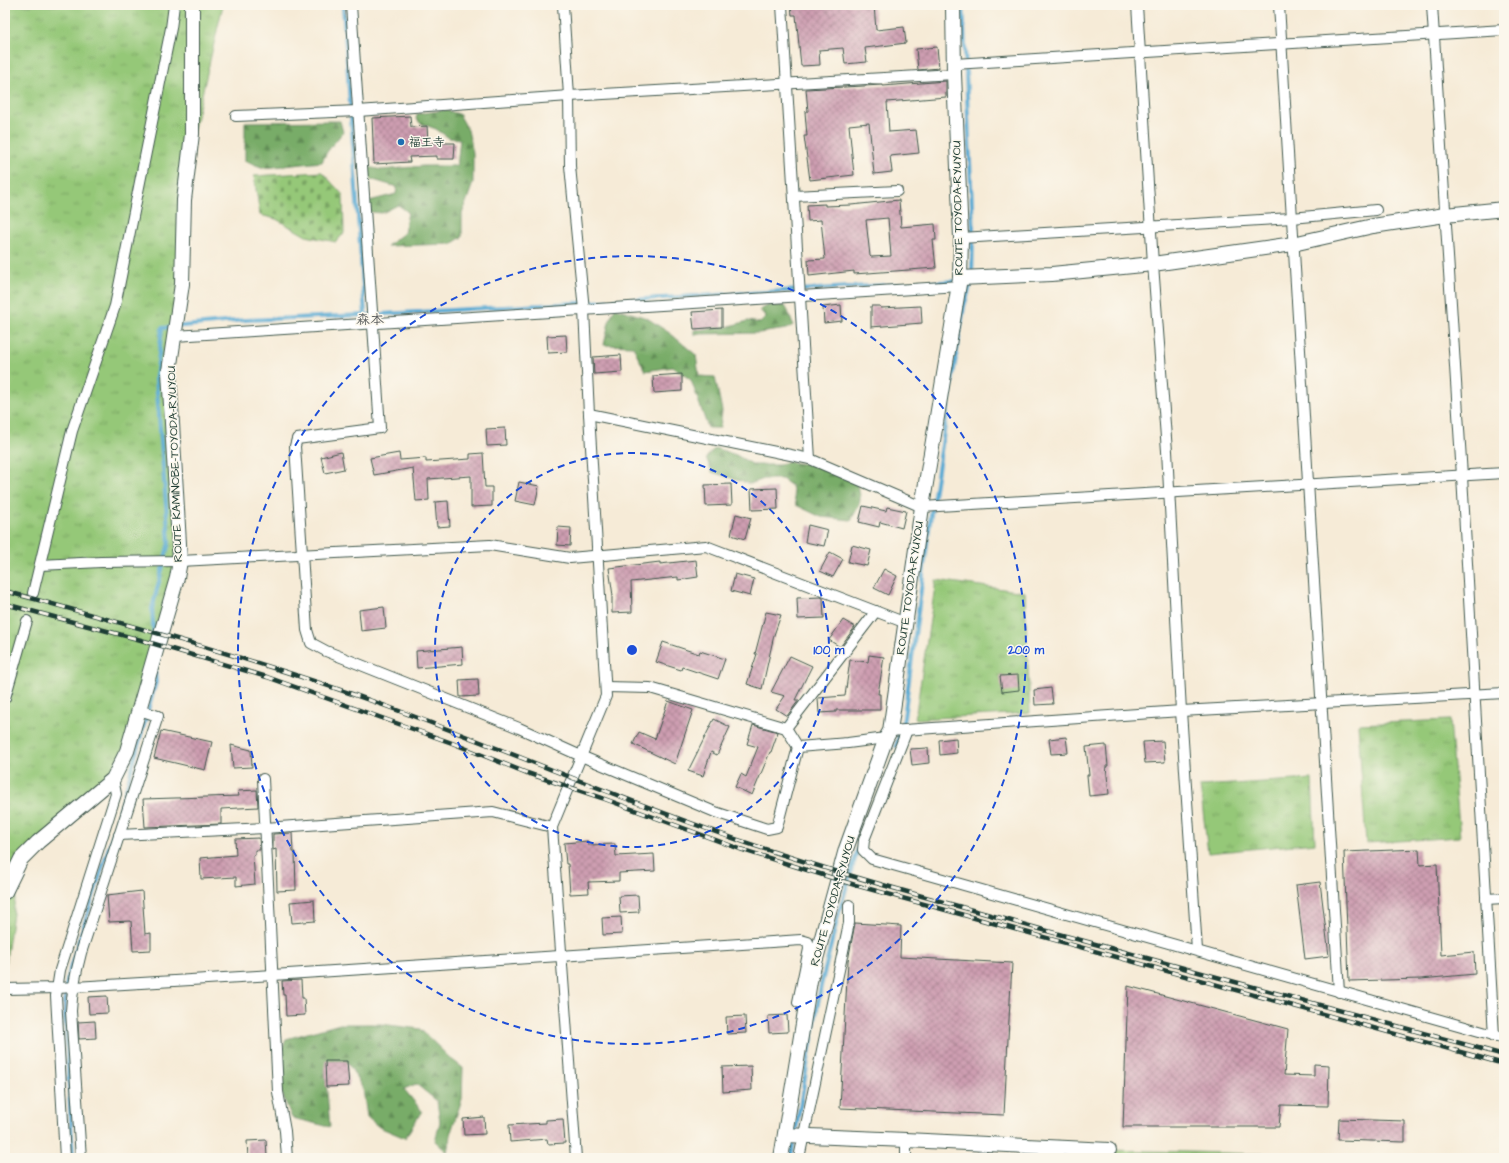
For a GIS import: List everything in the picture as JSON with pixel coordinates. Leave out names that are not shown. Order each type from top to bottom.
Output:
[{"type":"main road","name":"ROUTE KAMINOBE-TOYODA-RYUYOU","points":[[5,892],[21,859],[38,842],[113,779],[127,751],[177,578],[180,561],[169,371],[182,284],[184,200],[192,134],[192,5]]},
{"type":"main road","name":"ROUTE TOYODA-RYUYOU","points":[[781,1158],[810,981],[846,849],[888,735],[906,623],[922,507],[959,282],[961,238],[953,5]]},
{"type":"main road","points":[[959,282],[1153,264],[1293,244],[1373,226],[1445,215],[1504,209]]},
{"type":"main road","points":[[785,1135],[906,1140],[1055,1153],[1109,1154]]},
{"type":"street","points":[[33,593],[72,430],[115,306],[171,28],[174,5]]},
{"type":"street","points":[[351,5],[380,428],[297,439],[295,446],[307,630],[311,643],[326,651],[519,728],[581,756],[715,812],[767,829],[777,827],[798,747],[786,728],[650,688],[606,687]]},
{"type":"street","points":[[563,5],[570,166],[584,310],[597,555],[606,687],[606,696],[552,827],[576,1158]]},
{"type":"street","points":[[782,5],[810,459]]},
{"type":"street","points":[[1137,5],[1197,950]]},
{"type":"street","points":[[1279,5],[1339,992]]},
{"type":"street","points":[[1432,5],[1462,476],[1494,1036]]},
{"type":"street","points":[[236,116],[358,111],[568,96],[787,84],[1140,52],[1504,30]]},
{"type":"street","points":[[794,196],[897,191]]},
{"type":"street","points":[[961,238],[1292,218],[1376,210]]},
{"type":"street","points":[[175,336],[800,296],[959,282]]},
{"type":"street","points":[[589,414],[810,459],[922,507],[1169,494],[1504,473]]},
{"type":"street","points":[[40,565],[101,562],[180,561],[490,545],[570,558],[706,546],[906,623]]},
{"type":"street","points":[[786,728],[876,611]]},
{"type":"street","points":[[5,698],[27,621]]},
{"type":"street","points":[[798,747],[848,743],[907,730],[1181,711],[1504,693]]},
{"type":"street","points":[[81,1158],[71,1010],[73,986],[119,835],[158,716],[139,710]]},
{"type":"street","points":[[907,730],[864,840],[863,850],[872,859],[1504,1038]]},
{"type":"street","points":[[64,1158],[56,1010],[60,970],[116,794],[113,779]]},
{"type":"street","points":[[263,779],[278,1092],[285,1131],[287,1158]]},
{"type":"street","points":[[119,835],[265,828],[493,812],[552,827]]},
{"type":"street","points":[[1486,899],[1504,898]]},
{"type":"street","points":[[799,1158],[849,923],[848,905]]},
{"type":"street","points":[[5,989],[58,988],[272,975],[800,940],[808,942],[809,949],[798,1002],[806,1005]]},
{"type":"street","points":[[906,1140],[906,1158]]},
{"type":"green space","points":[[5,5],[223,5],[190,146],[170,384],[177,524],[173,593],[137,717],[108,785],[21,859],[5,968]]},
{"type":"green space","points":[[445,110],[459,114],[468,130],[473,153],[473,183],[462,214],[462,237],[451,244],[387,246],[404,233],[408,212],[398,205],[382,213],[370,212],[369,201],[396,194],[397,187],[370,179],[368,167],[382,170],[423,166],[457,166],[460,139],[449,138],[436,129],[420,123],[416,119],[417,114]]},
{"type":"green space","points":[[340,121],[343,132],[327,152],[322,162],[264,168],[245,161],[245,122]]},
{"type":"green space","points":[[322,172],[343,195],[344,233],[336,242],[306,236],[276,219],[260,215],[254,176]]},
{"type":"green space","points":[[769,305],[785,306],[793,325],[787,329],[759,333],[694,334],[694,330],[726,327],[748,321],[760,323],[766,317],[760,310]]},
{"type":"green space","points":[[615,308],[647,318],[671,334],[696,355],[699,376],[715,377],[722,411],[720,428],[708,428],[691,380],[673,367],[645,371],[633,346],[604,345],[609,322]]},
{"type":"green space","points":[[715,448],[736,455],[754,465],[779,465],[788,462],[806,464],[838,471],[854,478],[860,496],[859,504],[851,520],[821,517],[796,505],[792,486],[782,479],[764,479],[750,484],[712,472],[706,458]]},
{"type":"green space","points":[[936,580],[1025,592],[1030,713],[915,719]]},
{"type":"green space","points":[[1450,720],[1460,837],[1366,843],[1358,724]]},
{"type":"green space","points":[[1312,779],[1315,843],[1208,853],[1200,786]]},
{"type":"green space","points":[[340,1024],[381,1024],[420,1029],[450,1058],[463,1068],[462,1099],[451,1132],[447,1152],[435,1141],[440,1122],[437,1101],[416,1084],[404,1089],[422,1111],[405,1138],[379,1127],[367,1117],[363,1089],[347,1061],[331,1061],[325,1069],[330,1127],[292,1118],[280,1089],[277,1066],[286,1039]]},
{"type":"green space","points":[[1109,1150],[1420,1158],[1109,1158]]},
{"type":"building","points":[[791,5],[874,5],[876,30],[904,27],[906,43],[865,48],[867,62],[845,64],[843,48],[819,50],[820,65],[801,66],[796,15],[792,15]]},
{"type":"building","points":[[937,47],[939,68],[918,70],[916,49]]},
{"type":"building","points":[[946,81],[946,97],[887,102],[889,132],[916,130],[919,153],[890,156],[892,172],[874,174],[869,123],[849,125],[854,175],[810,180],[804,136],[807,136],[805,112],[808,111],[806,89],[883,86]]},
{"type":"building","name":"福王寺","points":[[410,116],[411,127],[427,126],[428,143],[455,143],[454,159],[437,159],[437,156],[409,157],[410,162],[374,164],[372,118]]},
{"type":"building","points":[[899,200],[901,227],[935,224],[936,240],[933,240],[936,268],[854,274],[854,271],[809,276],[808,260],[825,259],[821,220],[808,221],[807,205],[851,205]],"holes":[[[888,218],[891,256],[870,256],[866,220]]]},
{"type":"building","points":[[841,305],[842,321],[824,323],[823,307]]},
{"type":"building","points":[[871,306],[880,306],[881,308],[921,306],[922,323],[871,327]]},
{"type":"building","points":[[722,310],[722,327],[694,329],[692,312]]},
{"type":"building","points":[[566,335],[567,352],[548,353],[547,336]]},
{"type":"building","points":[[621,355],[622,372],[594,374],[593,357]]},
{"type":"building","points":[[682,374],[682,391],[654,393],[653,376]]},
{"type":"building","points":[[505,428],[506,445],[487,446],[486,429]]},
{"type":"building","points":[[341,452],[344,469],[325,473],[321,457]]},
{"type":"building","points":[[399,453],[400,460],[426,458],[426,462],[470,459],[470,454],[483,453],[485,487],[492,487],[492,506],[471,507],[471,476],[428,479],[429,500],[416,501],[413,468],[374,475],[370,458]]},
{"type":"building","points":[[519,482],[539,486],[535,505],[515,501]]},
{"type":"building","points":[[731,484],[732,505],[706,506],[705,485]]},
{"type":"building","points":[[777,488],[778,509],[752,510],[751,489]]},
{"type":"building","points":[[448,501],[450,526],[437,527],[435,502]]},
{"type":"building","points":[[863,506],[886,511],[887,507],[906,511],[902,528],[880,522],[879,527],[859,522]]},
{"type":"building","points":[[736,514],[751,518],[745,539],[731,535]]},
{"type":"building","points":[[808,525],[828,530],[824,546],[805,542]]},
{"type":"building","points":[[558,527],[571,528],[570,546],[557,545]]},
{"type":"building","points":[[852,545],[871,550],[867,566],[848,562]]},
{"type":"building","points":[[830,552],[843,559],[833,577],[820,571]]},
{"type":"building","points":[[696,560],[698,577],[678,580],[678,577],[631,582],[632,612],[612,613],[613,596],[609,568],[660,562],[660,564]]},
{"type":"building","points":[[884,569],[897,576],[888,595],[874,588]]},
{"type":"building","points":[[735,574],[754,579],[750,596],[731,591]]},
{"type":"building","points":[[797,598],[823,598],[824,618],[798,619]]},
{"type":"building","points":[[384,607],[386,628],[361,631],[359,610]]},
{"type":"building","points":[[766,612],[781,615],[774,635],[762,689],[747,684],[757,654],[755,654]]},
{"type":"building","points":[[843,620],[855,627],[840,647],[829,640]]},
{"type":"building","points":[[663,642],[699,654],[700,651],[725,659],[718,679],[682,667],[681,670],[656,662]]},
{"type":"building","points":[[462,647],[463,664],[417,668],[416,651]]},
{"type":"building","points":[[869,655],[884,657],[878,694],[880,694],[880,710],[836,710],[836,712],[819,713],[818,698],[845,696],[850,660],[868,662]]},
{"type":"building","points":[[790,656],[812,666],[795,700],[799,700],[787,716],[776,709],[785,696],[771,692]]},
{"type":"building","points":[[1018,675],[1019,690],[1002,692],[1000,676]]},
{"type":"building","points":[[478,679],[479,696],[460,697],[459,680]]},
{"type":"building","points":[[1051,688],[1053,704],[1035,705],[1034,690]]},
{"type":"building","points":[[668,701],[693,710],[675,764],[633,744],[639,732],[655,739]]},
{"type":"building","points":[[714,719],[730,727],[717,755],[711,752],[703,776],[688,771]]},
{"type":"building","points":[[753,725],[778,732],[752,795],[735,787],[741,774],[746,777],[758,747],[747,744]]},
{"type":"building","points":[[161,731],[212,742],[205,770],[154,758]]},
{"type":"building","points":[[1066,737],[1068,753],[1051,754],[1049,739]]},
{"type":"building","points":[[956,738],[957,753],[940,755],[939,740]]},
{"type":"building","points":[[1163,741],[1165,762],[1145,763],[1143,742]]},
{"type":"building","points":[[231,745],[251,750],[252,767],[233,768]]},
{"type":"building","points":[[1106,745],[1108,766],[1106,766],[1109,794],[1089,796],[1087,775],[1089,775],[1086,747]]},
{"type":"building","points":[[928,748],[929,763],[912,765],[910,749]]},
{"type":"building","points":[[257,790],[258,807],[221,809],[221,824],[145,827],[143,799],[239,796],[238,791]]},
{"type":"building","points":[[292,833],[293,852],[295,852],[296,890],[277,891],[276,849],[273,850],[273,834]]},
{"type":"building","points":[[259,838],[260,850],[255,850],[255,855],[253,855],[255,884],[236,886],[236,877],[201,879],[200,858],[236,855],[235,839]]},
{"type":"building","points":[[588,841],[588,845],[615,844],[616,856],[654,854],[655,871],[619,873],[619,881],[588,882],[589,893],[570,894],[568,864],[566,864],[564,843]]},
{"type":"building","points":[[1419,849],[1420,865],[1437,864],[1441,955],[1474,952],[1475,974],[1421,979],[1349,981],[1344,852]]},
{"type":"building","points":[[1320,882],[1329,956],[1305,959],[1296,885]]},
{"type":"building","points":[[142,891],[145,934],[151,933],[151,950],[133,951],[131,921],[109,922],[107,895]]},
{"type":"building","points":[[638,895],[639,912],[620,913],[619,896]]},
{"type":"building","points":[[314,900],[315,921],[292,923],[290,902]]},
{"type":"building","points":[[621,917],[622,934],[603,935],[602,918]]},
{"type":"building","points":[[855,923],[901,926],[900,957],[1012,963],[1004,1115],[840,1108],[848,961]]},
{"type":"building","points":[[301,980],[305,1015],[286,1016],[285,995],[283,995],[282,981]]},
{"type":"building","points":[[1128,986],[1288,1029],[1284,1075],[1314,1076],[1314,1064],[1329,1065],[1328,1106],[1281,1105],[1279,1127],[1123,1127]]},
{"type":"building","points":[[107,996],[108,1013],[89,1014],[88,997]]},
{"type":"building","points":[[787,1015],[788,1032],[769,1033],[768,1016]]},
{"type":"building","points":[[745,1016],[746,1033],[727,1034],[726,1017]]},
{"type":"building","points":[[95,1021],[96,1038],[79,1039],[78,1022]]},
{"type":"building","points":[[325,1061],[347,1061],[349,1086],[326,1087]]},
{"type":"building","points":[[751,1066],[752,1090],[723,1092],[722,1067]]},
{"type":"building","points":[[484,1117],[485,1134],[464,1135],[463,1119]]},
{"type":"building","points":[[563,1119],[565,1143],[548,1144],[547,1139],[510,1142],[509,1125],[546,1123],[546,1120]]},
{"type":"building","points":[[1339,1119],[1405,1121],[1405,1142],[1338,1140]]},
{"type":"building","points":[[266,1140],[267,1157],[248,1158],[247,1141]]},
{"type":"waterway","points":[[343,5],[365,315]]},
{"type":"waterway","points":[[896,746],[904,718],[931,514],[964,306],[972,280],[973,228],[963,5]]},
{"type":"waterway","points":[[154,640],[152,609],[169,542],[156,379],[162,328],[246,320],[365,315],[958,281]]},
{"type":"waterway","points":[[73,1158],[65,993],[69,972],[115,828],[156,682],[155,671]]},
{"type":"waterway","points":[[791,1158],[821,986],[839,912],[860,842]]},
{"type":"railway","points":[[5,591],[195,644],[289,673],[383,705],[698,826],[817,866],[1040,929],[1504,1055]]},
{"type":"railway","points":[[5,604],[141,640],[267,677],[452,743],[527,773],[602,798],[740,849],[855,885],[1504,1064]]},
{"type":"place","name":"福王寺","points":[[401,142]]},
{"type":"district","name":"森本","points":[[370,320]]}]
